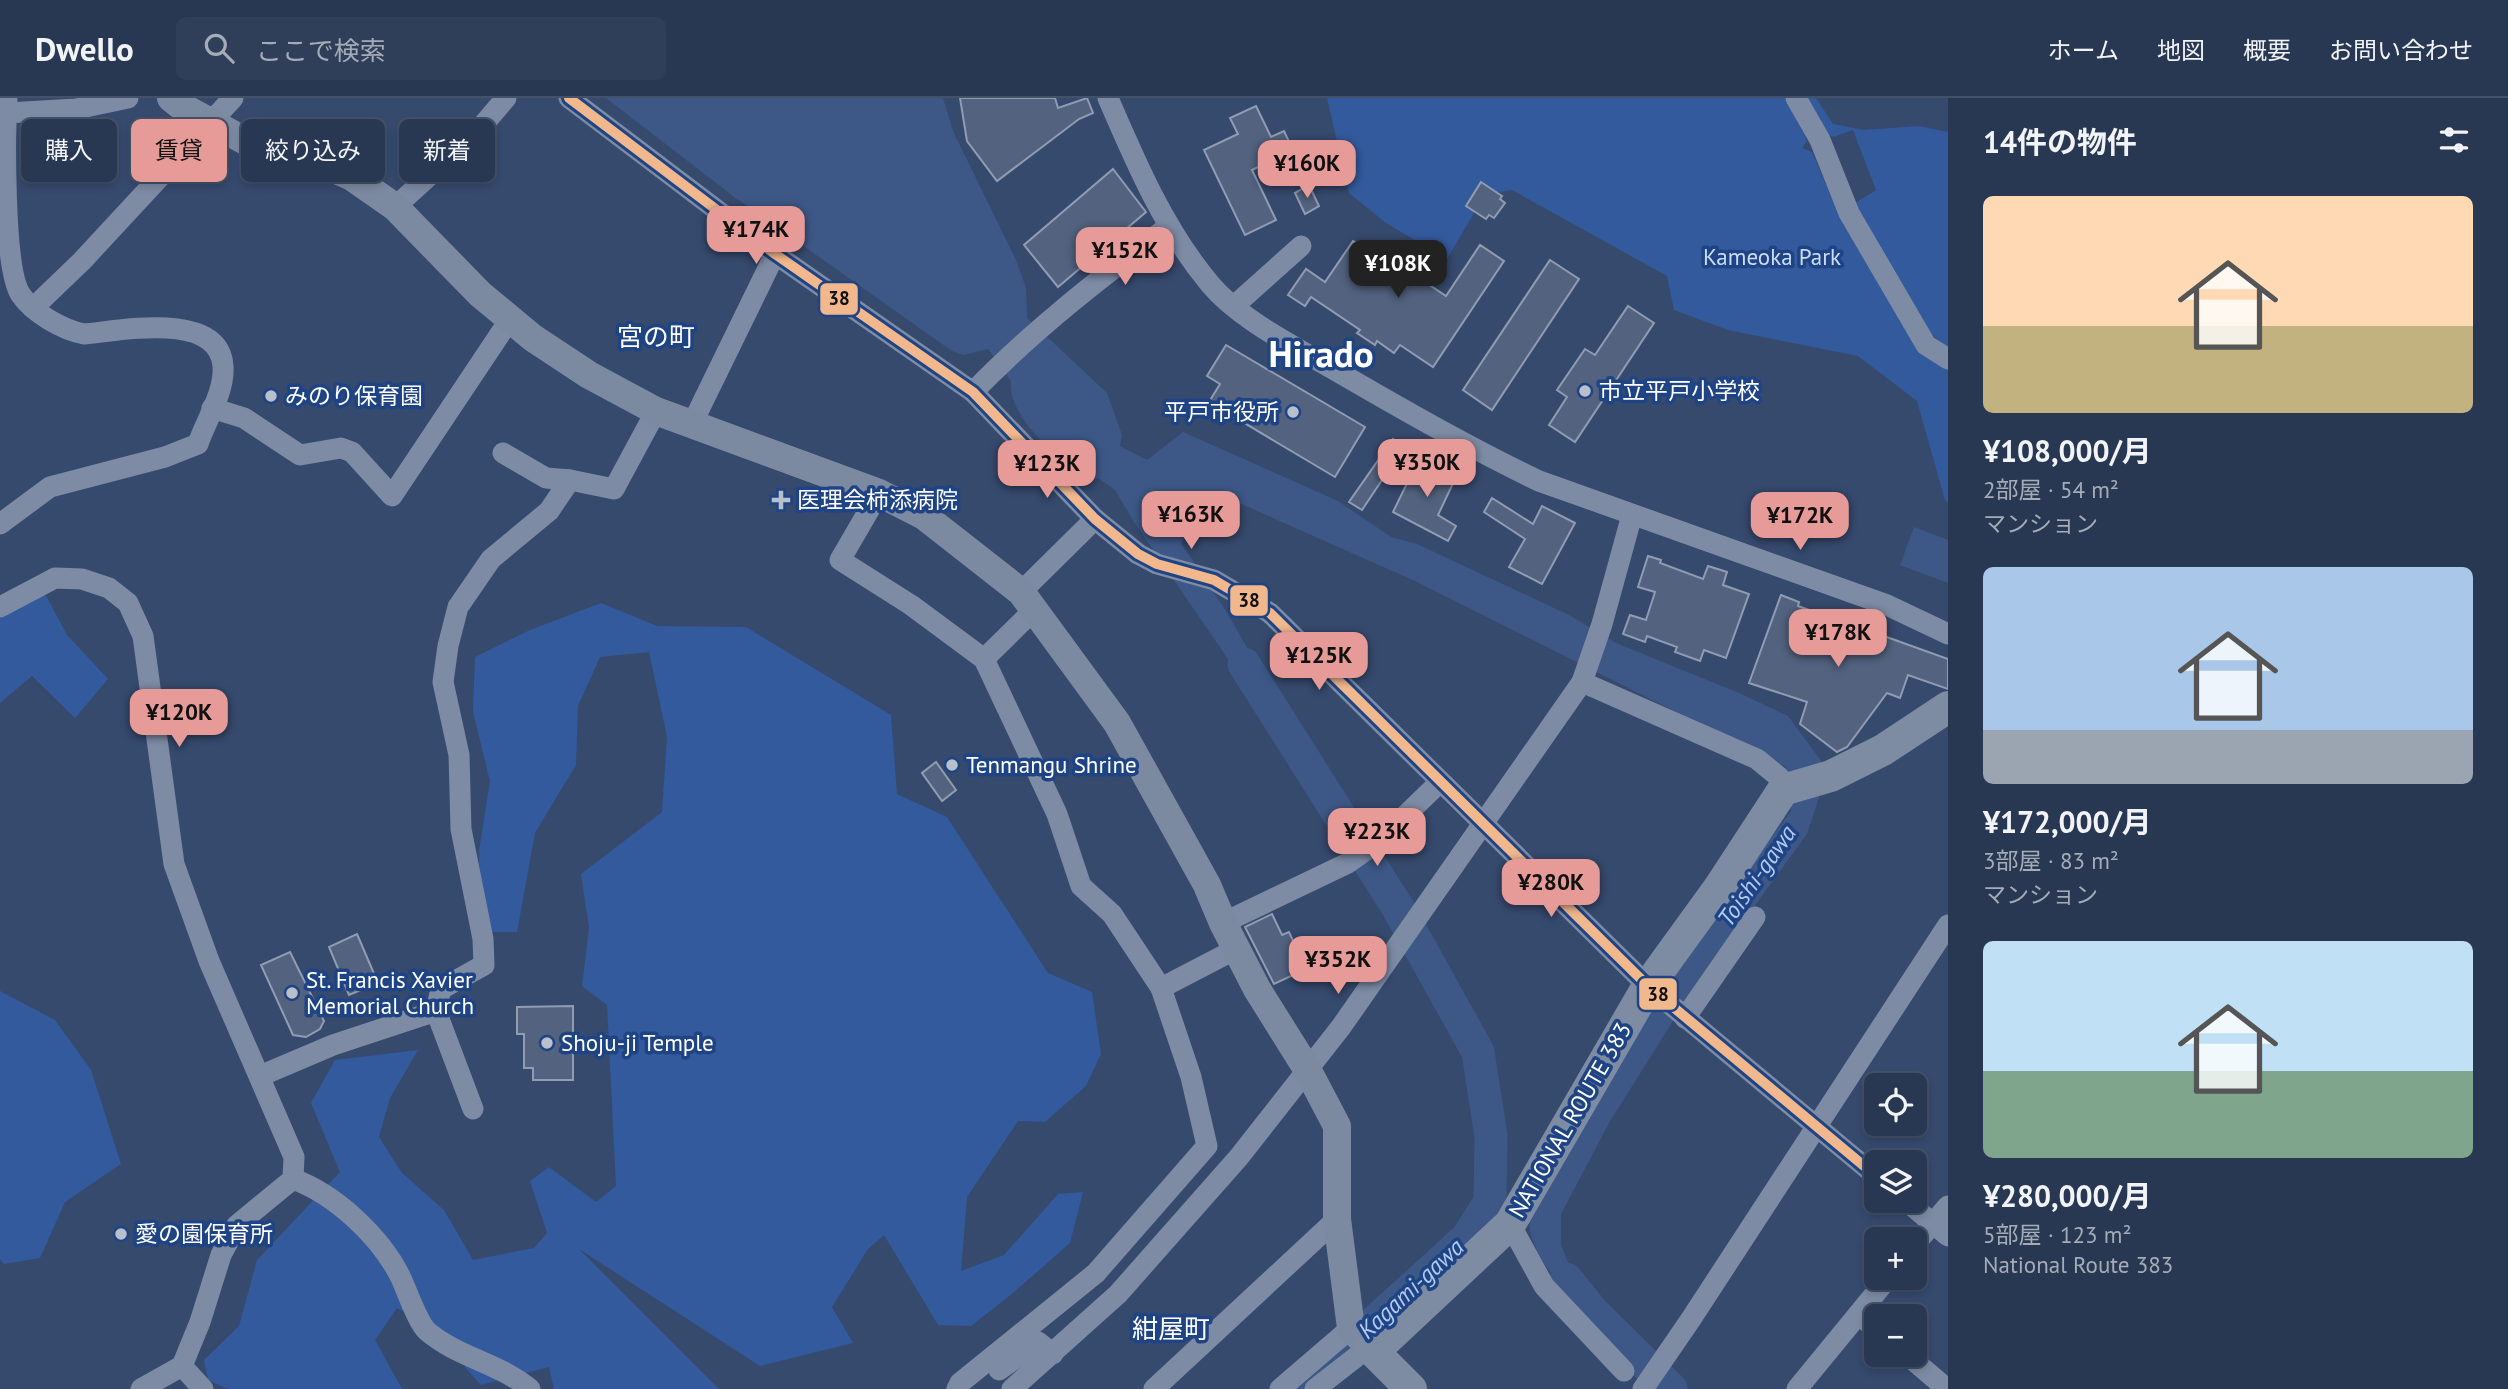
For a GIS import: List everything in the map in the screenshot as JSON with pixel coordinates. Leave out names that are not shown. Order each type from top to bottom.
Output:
[{"type":"highway","points":[[1783,790],[1831,776],[1883,750],[1948,708]]},
{"type":"highway","name":"NATIONAL ROUTE 383","points":[[1360,1337],[1387,1339],[1510,1224],[1647,986],[1718,888],[1783,790]]},
{"type":"highway","points":[[1360,1337],[1411,1389]]},
{"type":"main road","points":[[171,98],[205,119]]},
{"type":"main road","points":[[227,131],[248,143],[315,161],[352,177],[396,206],[480,294],[533,338],[589,375],[656,411],[691,426],[879,493],[924,516],[1028,601],[1117,723],[1207,886],[1257,989],[1307,1069],[1337,1126],[1337,1219],[1360,1337]]},
{"type":"street","points":[[0,524],[50,487],[165,457],[198,443],[219,388],[223,365],[217,351],[208,340],[191,330],[172,327],[84,334],[72,331],[33,308],[20,294],[9,255],[7,106],[76,109],[128,98]]},
{"type":"street","points":[[214,119],[233,98]]},
{"type":"street","points":[[396,206],[476,133],[506,98]]},
{"type":"street","points":[[569,98],[775,254],[973,392],[1094,519],[1138,554],[1157,564],[1214,580],[1269,613],[1485,823],[1647,986],[1864,1166]]},
{"type":"street","points":[[1108,98],[1168,227],[1211,286],[1234,306],[1295,347],[1486,455],[1539,481],[1887,605],[1948,634]]},
{"type":"street","points":[[1796,98],[1820,140],[1856,225],[1926,345],[1948,359]]},
{"type":"street","points":[[33,308],[154,182]]},
{"type":"street","points":[[973,392],[999,365],[1168,227]]},
{"type":"street","points":[[1234,306],[1301,246]]},
{"type":"street","points":[[691,426],[775,254]]},
{"type":"street","points":[[212,408],[244,418],[284,447],[300,455],[341,448],[352,452],[392,496],[510,319]]},
{"type":"street","points":[[503,453],[547,478],[614,489],[656,411]]},
{"type":"street","points":[[473,1109],[436,1011],[441,989],[484,965],[483,939],[461,829],[458,755],[443,682],[458,607],[491,559],[549,511],[570,480]]},
{"type":"street","points":[[879,493],[840,560],[911,605],[984,659],[1057,814],[1081,886],[1112,914],[1161,988],[1191,1077],[1207,1146],[1096,1272],[960,1383],[957,1389]]},
{"type":"street","points":[[1012,1389],[1118,1294],[1172,1234],[1239,1157],[1341,1027],[1399,946],[1582,682],[1602,624],[1632,515]]},
{"type":"street","points":[[984,659],[1094,519]]},
{"type":"street","points":[[0,607],[55,578],[82,579],[109,588],[128,604],[143,636],[174,864],[209,961],[293,1157],[293,1179],[237,1226],[221,1255],[200,1322],[182,1366],[141,1389]]},
{"type":"street","points":[[1582,682],[1757,759],[1779,777],[1783,790]]},
{"type":"street","points":[[1223,923],[1348,863],[1380,840],[1440,782]]},
{"type":"street","points":[[1683,1016],[1755,917]]},
{"type":"street","points":[[1643,1389],[1948,925]]},
{"type":"street","points":[[1161,988],[1237,949]]},
{"type":"street","points":[[260,1076],[332,1045],[436,1011]]},
{"type":"street","points":[[293,1179],[313,1186],[373,1235],[392,1260],[425,1330],[530,1389]]},
{"type":"street","points":[[1920,1213],[1940,1230],[1948,1206]]},
{"type":"street","points":[[1154,1389],[1337,1219]]},
{"type":"street","points":[[1510,1224],[1544,1286],[1624,1371]]},
{"type":"street","points":[[1797,1389],[1879,1290]]},
{"type":"street","points":[[1859,1315],[1864,1319]]},
{"type":"street","points":[[1280,1389],[1360,1337]]},
{"type":"street","points":[[1315,1389],[1360,1337]]},
{"type":"street","points":[[976,1389],[1038,1342],[1053,1354]]},
{"type":"street","points":[[182,1366],[203,1389]]},
{"type":"street","points":[[1921,1367],[1947,1389]]},
{"type":"green space","name":"Kameoka Park","points":[[1327,98],[1785,98],[1807,141],[1802,148],[1812,152],[1831,197],[1921,348],[1948,366],[1948,502],[1945,500],[1917,401],[1858,356],[1728,330],[1674,310],[1667,276],[1512,190],[1485,194],[1447,259],[1386,223],[1349,193]]},
{"type":"green space","name":"Kameoka Park","points":[[1804,98],[1816,98],[1833,124],[1864,130],[1919,126],[1948,132],[1948,349],[1932,335],[1855,203],[1876,190],[1853,130],[1833,137],[1828,135]]},
{"type":"green space","points":[[44,592],[67,635],[108,679],[75,718],[32,676],[0,703],[0,615]]},
{"type":"green space","points":[[601,603],[657,626],[746,627],[891,715],[897,794],[947,817],[1048,973],[1092,992],[1101,1054],[1086,1086],[1045,1122],[1018,1121],[967,1197],[961,1271],[1004,1255],[1058,1194],[1083,1192],[1070,1243],[971,1326],[938,1325],[884,1235],[868,1249],[832,1307],[853,1343],[760,1366],[579,1249],[719,1389],[554,1389],[549,1367],[481,1385],[427,1324],[397,1308],[375,1340],[402,1389],[228,1389],[208,1380],[204,1360],[239,1326],[257,1260],[340,1172],[311,1103],[335,1060],[418,1050],[390,1098],[379,1137],[402,1173],[444,1210],[473,1260],[534,1248],[547,1233],[530,1181],[549,1167],[596,1202],[616,1186],[607,1005],[582,986],[589,928],[581,874],[662,812],[667,737],[649,652],[600,657],[578,706],[576,765],[535,833],[517,932],[491,932],[480,907],[479,851],[490,781],[473,712],[475,657],[530,630]]},
{"type":"green space","points":[[0,991],[55,1020],[91,1070],[121,1164],[65,1202],[40,1258],[4,1264],[0,1259]]},
{"type":"water","points":[[606,98],[943,98],[953,131],[1016,260],[1026,288],[1027,318],[1107,393],[1122,435],[1120,446],[1147,460],[1183,432],[1338,501],[1391,537],[1417,544],[1569,615],[1616,643],[1788,716],[1822,762],[1819,798],[1807,834],[1688,997],[1609,1123],[1561,1214],[1561,1245],[1569,1265],[1600,1310],[1585,1316],[1547,1268],[1533,1242],[1529,1213],[1692,943],[1791,811],[1786,767],[1415,581],[1237,502],[1218,521],[1201,518],[1181,543],[1226,611],[1275,696],[1263,710],[1115,490],[1098,478],[1085,484],[1037,437],[1017,408],[1011,381],[988,349],[963,355],[952,351],[733,196]]},
{"type":"water","points":[[1914,527],[1948,540],[1948,583],[1900,565]]},
{"type":"building","points":[[960,98],[1055,98],[1058,108],[1087,98],[1093,113],[1079,119],[997,181],[967,141]]},
{"type":"building","points":[[1256,106],[1271,137],[1284,131],[1293,150],[1252,170],[1276,220],[1245,235],[1204,150],[1238,134],[1230,118]]},
{"type":"building","points":[[1113,169],[1146,212],[1058,287],[1024,245]]},
{"type":"building","points":[[1481,182],[1502,196],[1500,199],[1505,203],[1494,218],[1489,215],[1486,219],[1466,206]]},
{"type":"building","points":[[1309,185],[1319,206],[1305,214],[1295,193]]},
{"type":"building","points":[[1353,241],[1364,248],[1367,243],[1446,296],[1480,245],[1504,261],[1433,367],[1400,345],[1394,353],[1377,341],[1375,345],[1357,333],[1360,330],[1311,297],[1305,306],[1288,295],[1306,269],[1325,282]]},
{"type":"building","points":[[1550,260],[1579,279],[1492,410],[1463,390]]},
{"type":"building","points":[[1628,306],[1654,323],[1575,442],[1549,425],[1567,397],[1557,390],[1585,349],[1595,355]]},
{"type":"building","points":[[1226,345],[1365,427],[1335,477],[1209,402],[1220,384],[1207,376]]},
{"type":"building","points":[[1393,439],[1404,447],[1362,510],[1349,502]]},
{"type":"building","points":[[1419,459],[1456,477],[1438,515],[1456,526],[1448,541],[1393,512]]},
{"type":"building","points":[[1492,498],[1533,524],[1542,506],[1575,523],[1542,584],[1509,567],[1525,539],[1484,512]]},
{"type":"building","points":[[1648,556],[1703,579],[1708,566],[1727,572],[1723,585],[1749,594],[1726,658],[1704,650],[1700,661],[1675,652],[1677,647],[1647,636],[1645,642],[1623,634],[1630,615],[1646,620],[1655,592],[1638,587]]},
{"type":"building","points":[[1781,595],[1799,602],[1798,606],[1837,620],[1839,614],[1871,626],[1870,631],[1948,659],[1948,689],[1908,675],[1900,698],[1887,693],[1847,747],[1837,752],[1800,724],[1807,702],[1749,683]]},
{"type":"building","points":[[936,762],[956,790],[942,801],[922,773]]},
{"type":"building","points":[[1272,914],[1282,935],[1289,932],[1306,969],[1274,984],[1245,927]]},
{"type":"building","points":[[357,934],[378,983],[349,995],[329,947]]},
{"type":"building","name":"St. Francis Xavier Memorial Church","points":[[290,952],[324,1021],[320,1029],[306,1037],[293,1035],[261,965]]},
{"type":"building","points":[[573,1006],[573,1080],[533,1080],[533,1068],[524,1068],[524,1034],[517,1034],[517,1007]]},
{"type":"waterway","name":"Kagami-gawa","points":[[1244,664],[1398,908],[1478,1052],[1491,1136],[1490,1202],[1467,1238],[1301,1389]]},
{"type":"waterway","name":"Toishi-gawa","points":[[1566,1279],[1593,1312],[1671,1389]]},
{"type":"transit line","name":"38","points":[[569,98],[775,254],[973,392],[1095,519],[1138,554],[1157,564],[1214,580],[1270,613],[1648,986],[1864,1166]]},
{"type":"place","name":"市立平戸小学校","points":[[1585,391]]},
{"type":"place","name":"みのり保育園","points":[[271,396]]},
{"type":"place","name":"平戸市役所","points":[[1293,412]]},
{"type":"place","name":"医理会柿添病院","points":[[781,500]]},
{"type":"place","name":"Tenmangu Shrine","points":[[952,765]]},
{"type":"place","name":"St. Francis Xavier Memorial Church","points":[[292,993]]},
{"type":"place","name":"Shoju-ji Temple","points":[[547,1043]]},
{"type":"place","name":"愛の園保育所","points":[[121,1234]]},
{"type":"district","name":"宮の町","points":[[656,337]]},
{"type":"district","name":"Hirado","points":[[1321,354]]},
{"type":"district","name":"紺屋町","points":[[1171,1329]]}]
